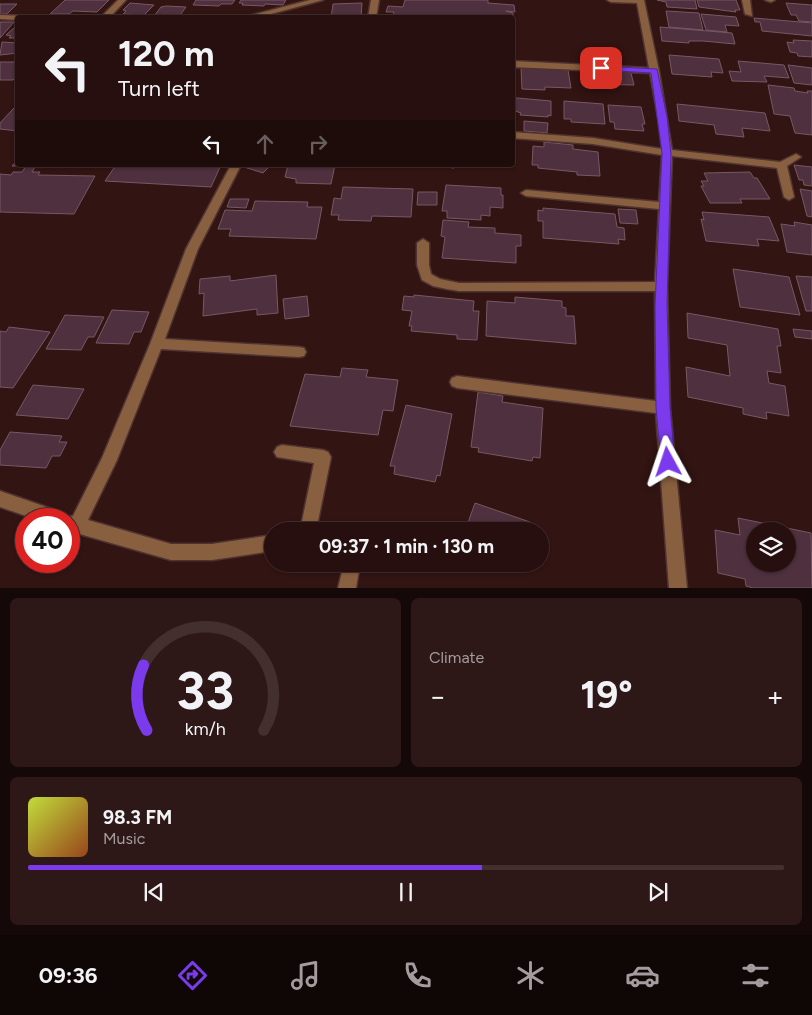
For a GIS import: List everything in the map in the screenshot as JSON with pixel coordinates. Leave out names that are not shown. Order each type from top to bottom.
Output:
[{"type":"street","points":[[107,15],[122,0]]},
{"type":"street","points":[[256,15],[319,0]]},
{"type":"street","points":[[372,15],[375,0]]},
{"type":"street","points":[[611,0],[640,1],[654,71],[667,153],[661,286],[663,408],[678,588]]},
{"type":"street","points":[[746,0],[749,14]]},
{"type":"street","points":[[0,17],[15,18]]},
{"type":"street","points":[[515,64],[654,71]]},
{"type":"street","points":[[515,135],[593,141],[667,153],[782,165],[796,157]]},
{"type":"street","points":[[782,165],[789,197]]},
{"type":"street","points":[[80,512],[109,460],[157,344],[179,277],[207,217],[226,187],[235,167]]},
{"type":"street","points":[[526,193],[664,206]]},
{"type":"street","points":[[423,243],[421,270],[426,278],[438,284],[459,287],[661,286]]},
{"type":"street","points":[[157,344],[299,352]]},
{"type":"street","points":[[457,382],[663,408]]},
{"type":"street","points":[[282,452],[323,457],[310,522]]},
{"type":"street","points":[[0,499],[26,508]]},
{"type":"street","points":[[80,526],[171,552],[212,552],[264,544]]},
{"type":"street","points":[[347,588],[350,572]]},
{"type":"building","points":[[65,0],[109,0],[97,12],[73,11],[69,14],[50,14]]},
{"type":"building","points":[[196,0],[235,0],[232,4],[221,4],[219,6],[193,5]]},
{"type":"building","points":[[241,0],[286,0],[283,5],[265,4],[264,6],[242,5],[243,3],[239,3]]},
{"type":"building","points":[[405,0],[488,0],[488,3],[514,5],[515,12],[506,11],[513,13],[513,15],[393,15],[394,12],[386,12],[388,6],[403,7]]},
{"type":"building","points":[[657,0],[695,0],[697,9],[667,7],[666,2]]},
{"type":"building","points":[[697,0],[736,0],[740,10],[735,10],[736,12],[699,7]]},
{"type":"building","points":[[130,3],[154,5],[144,15],[123,14],[126,11],[123,10]]},
{"type":"building","points":[[362,3],[361,15],[331,15],[333,4]]},
{"type":"building","points":[[786,3],[812,5],[812,22],[799,21],[796,15],[791,15]]},
{"type":"building","points":[[0,4],[17,4],[7,14],[0,14]]},
{"type":"building","points":[[161,7],[186,7],[180,15],[155,15]]},
{"type":"building","points":[[666,11],[699,13],[703,30],[669,27]]},
{"type":"building","points":[[701,14],[736,17],[739,26],[725,25],[727,32],[706,30]]},
{"type":"building","points":[[754,18],[812,23],[812,36],[762,31],[760,22],[755,22]]},
{"type":"building","points":[[0,22],[14,22],[0,38]]},
{"type":"building","points":[[15,27],[15,38],[9,38],[11,36],[6,35]]},
{"type":"building","points":[[660,27],[732,33],[735,44],[703,41],[689,41],[689,43],[662,41]]},
{"type":"building","points":[[793,40],[812,41],[812,57],[798,56],[797,53],[790,52],[787,42],[794,43]]},
{"type":"building","points":[[2,42],[15,43],[15,53],[0,55]]},
{"type":"building","points":[[669,55],[719,59],[723,73],[711,72],[712,77],[672,74]]},
{"type":"building","points":[[738,61],[784,65],[789,78],[764,76],[767,82],[732,81],[729,71],[741,72]]},
{"type":"building","points":[[0,62],[15,62],[15,78],[13,80],[0,80]]},
{"type":"building","points":[[788,65],[812,68],[812,85],[794,83]]},
{"type":"building","points":[[521,67],[568,70],[571,88],[545,87],[545,90],[522,89]]},
{"type":"building","points":[[585,71],[631,73],[634,85],[587,84]]},
{"type":"building","points":[[768,85],[794,88],[795,91],[808,93],[807,91],[812,91],[812,135],[795,133],[790,116],[774,114]]},
{"type":"building","points":[[515,98],[551,101],[551,116],[520,115],[521,113],[515,111]]},
{"type":"building","points":[[564,101],[603,104],[605,124],[571,122],[571,119],[564,119]]},
{"type":"building","points":[[677,104],[765,113],[770,131],[742,128],[744,137],[716,134],[714,125],[679,121]]},
{"type":"building","points":[[608,105],[641,107],[645,124],[642,124],[644,131],[615,129],[614,122],[610,122]]},
{"type":"building","points":[[15,108],[15,131],[0,129],[0,123]]},
{"type":"building","points":[[524,121],[548,123],[547,133],[524,131]]},
{"type":"building","points":[[544,142],[573,145],[573,149],[598,152],[600,176],[577,175],[577,172],[538,168],[538,165],[532,165],[533,146],[544,147]]},
{"type":"building","points":[[794,165],[812,167],[812,186],[804,185],[803,180],[799,180]]},
{"type":"building","points":[[25,167],[35,167],[32,172],[40,172],[38,175],[95,176],[74,214],[0,212],[0,174],[11,175],[13,172],[22,172]]},
{"type":"building","points":[[115,167],[220,167],[211,187],[105,181]]},
{"type":"building","points":[[244,167],[269,167],[263,173]]},
{"type":"building","points":[[288,167],[335,167],[331,184],[296,183],[296,179],[285,177]]},
{"type":"building","points":[[750,172],[754,178],[757,178],[770,199],[740,199],[742,203],[710,203],[701,186],[704,186],[701,181],[708,181],[704,173]]},
{"type":"building","points":[[446,185],[501,188],[503,208],[490,207],[490,216],[481,215],[481,220],[447,218],[447,211],[442,211]]},
{"type":"building","points":[[343,187],[413,189],[411,217],[372,216],[371,221],[338,220],[339,215],[331,215],[334,198],[341,199]]},
{"type":"building","points":[[800,189],[812,191],[812,217],[807,216]]},
{"type":"building","points":[[418,192],[437,192],[437,205],[417,205]]},
{"type":"building","points":[[230,199],[249,199],[246,208],[227,207]]},
{"type":"building","points":[[255,201],[308,202],[307,207],[322,207],[316,239],[229,236],[231,229],[218,229],[225,210],[252,211]]},
{"type":"building","points":[[543,208],[615,214],[617,227],[624,228],[625,240],[618,239],[619,244],[543,238],[543,221],[538,221],[538,210],[543,211]]},
{"type":"building","points":[[618,209],[636,210],[638,224],[620,223]]},
{"type":"building","points":[[702,212],[769,217],[779,241],[757,239],[759,246],[706,241],[701,219],[704,220]]},
{"type":"building","points":[[443,220],[469,222],[468,227],[495,228],[495,233],[521,235],[521,246],[516,246],[516,263],[442,258],[445,237],[441,236]]},
{"type":"building","points":[[794,222],[812,225],[812,255],[787,252],[781,224],[795,226]]},
{"type":"building","points":[[733,269],[789,277],[800,315],[740,307]]},
{"type":"building","points":[[276,275],[278,313],[257,315],[257,309],[203,316],[204,293],[199,294],[200,279],[230,276],[230,281]]},
{"type":"building","points":[[796,276],[812,277],[812,311],[806,311]]},
{"type":"building","points":[[414,295],[474,301],[473,311],[479,311],[477,340],[457,339],[457,335],[411,331],[412,326],[409,326],[412,311],[402,310],[404,296],[414,297]]},
{"type":"building","points":[[307,296],[309,316],[285,319],[283,299]]},
{"type":"building","points":[[515,297],[562,301],[562,307],[566,308],[566,316],[574,316],[576,344],[486,336],[487,301],[515,303]]},
{"type":"building","points":[[112,310],[149,312],[141,332],[134,332],[129,344],[96,343]]},
{"type":"building","points":[[687,313],[778,329],[781,346],[777,346],[781,373],[767,371],[769,383],[785,386],[789,416],[766,412],[767,419],[743,414],[743,408],[688,397],[686,367],[730,376],[727,345],[688,338]]},
{"type":"building","points":[[65,315],[104,317],[94,337],[88,337],[81,350],[46,349]]},
{"type":"building","points":[[9,327],[50,332],[13,388],[0,387],[0,331],[6,332]]},
{"type":"building","points":[[793,329],[812,331],[812,339],[795,337]]},
{"type":"building","points":[[342,368],[368,370],[366,377],[398,380],[393,411],[383,410],[378,435],[290,426],[305,374],[340,377]]},
{"type":"building","points":[[33,385],[84,389],[68,419],[16,415]]},
{"type":"building","points":[[478,392],[503,396],[502,402],[543,408],[540,458],[533,457],[532,461],[478,452],[479,448],[471,447]]},
{"type":"building","points":[[406,405],[452,414],[440,476],[437,475],[435,482],[394,474],[395,466],[390,466]]},
{"type":"building","points":[[10,432],[62,436],[59,442],[67,442],[60,456],[52,456],[46,468],[0,465],[0,450]]},
{"type":"building","points":[[475,503],[530,522],[468,522]]},
{"type":"building","points":[[738,518],[757,522],[746,522],[746,572],[796,572],[796,530],[811,533],[812,588],[753,588],[746,586],[745,579],[718,573],[715,530],[740,535]]},
{"type":"route","points":[[601,68],[654,71],[663,117],[667,153],[661,306],[663,408],[668,462]]}]
